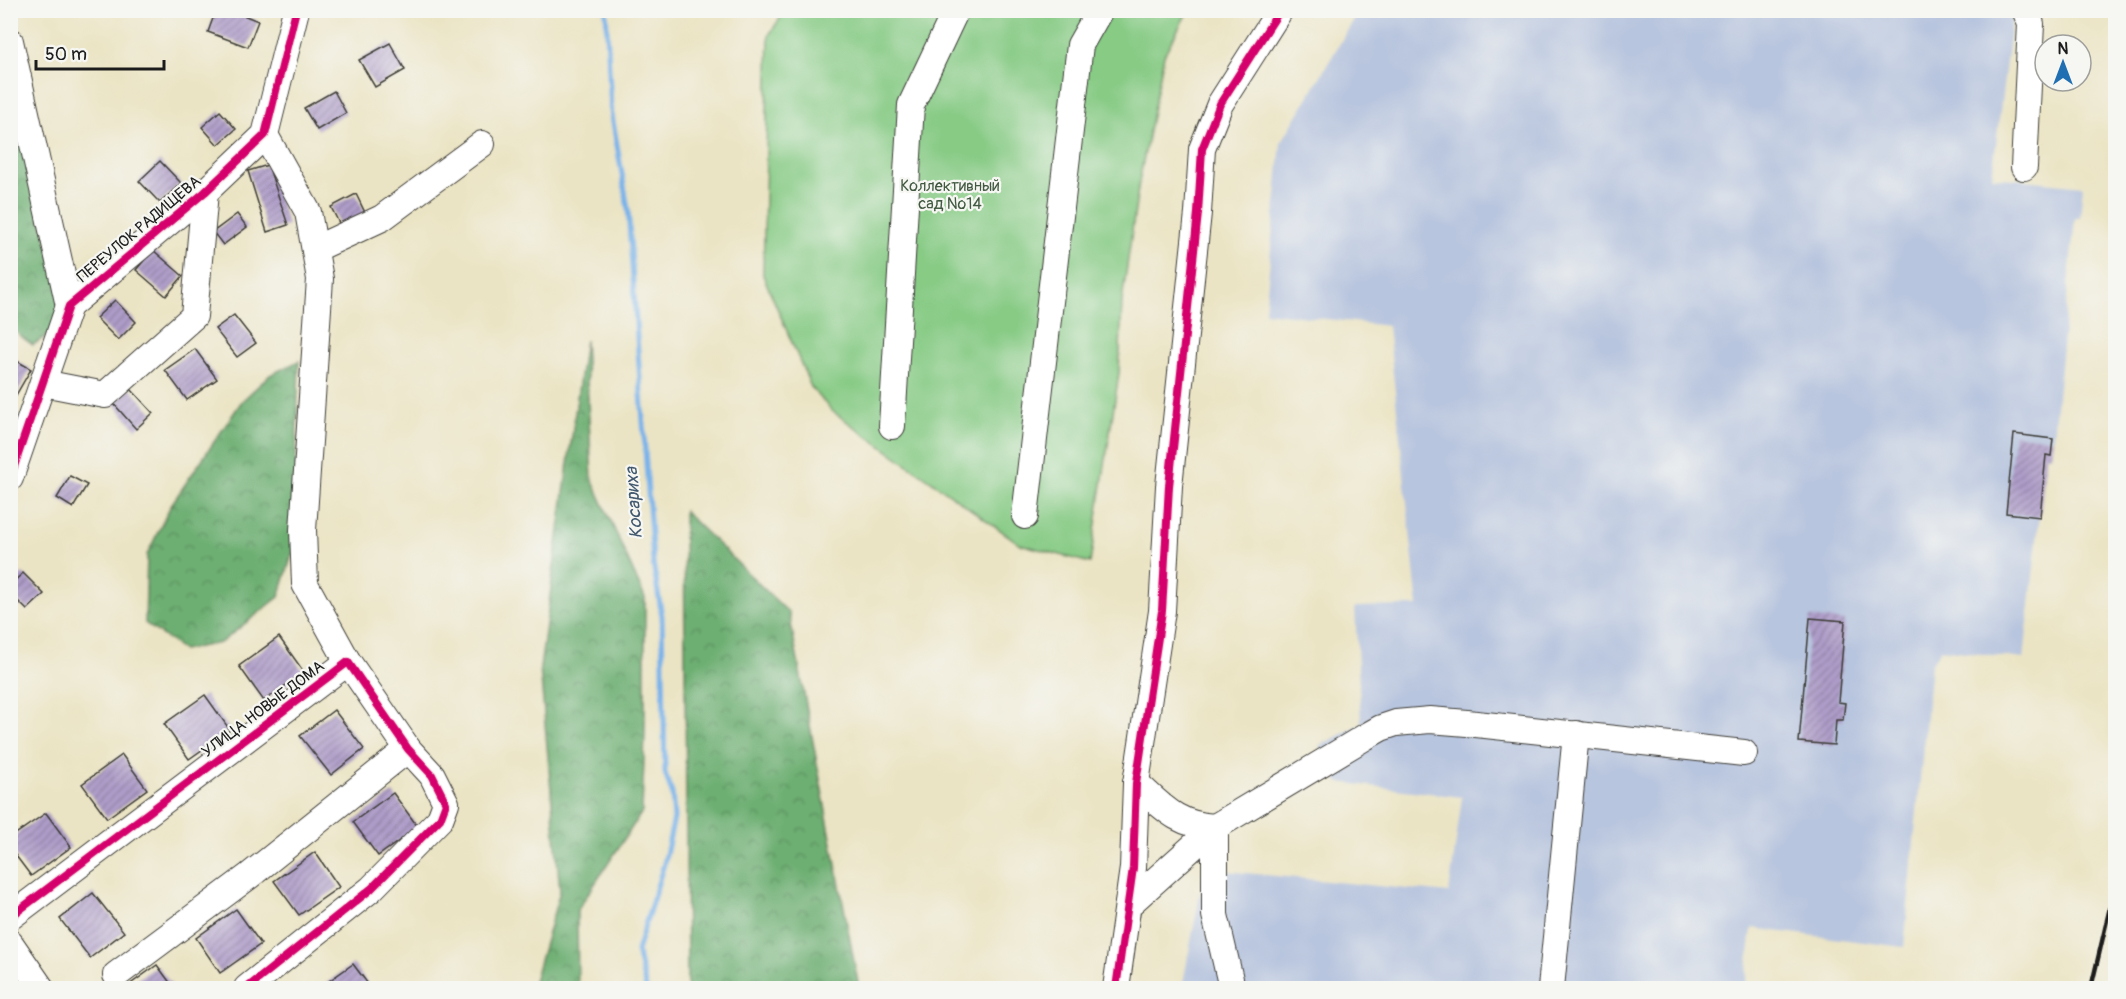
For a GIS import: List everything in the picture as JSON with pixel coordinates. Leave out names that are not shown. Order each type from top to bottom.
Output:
[{"type":"street","points":[[296,10],[265,135],[308,212],[320,279],[303,530],[306,584],[348,662]]},
{"type":"street","points":[[892,426],[911,105],[956,10]]},
{"type":"street","points":[[1025,516],[1080,45],[1100,10]]},
{"type":"street","points":[[1116,988],[1133,868],[1136,783],[1162,611],[1169,486],[1198,213],[1202,149],[1220,104],[1280,10]]},
{"type":"street","points":[[2024,167],[2031,24],[2025,10]]},
{"type":"street","points":[[10,41],[69,306],[10,478]]},
{"type":"street","name":"ПЕРЕУЛОК РАДИЩЕВА","points":[[69,306],[205,192],[265,135]]},
{"type":"street","points":[[315,249],[382,218],[483,144]]},
{"type":"street","points":[[43,383],[105,395],[194,316],[205,192]]},
{"type":"street","name":"УЛИЦА НОВЫЕ ДОМА","points":[[10,917],[348,662],[408,749],[432,775],[446,803],[440,819],[372,889],[247,988]]},
{"type":"street","points":[[1128,905],[1215,827],[1365,737],[1396,723],[1414,720],[1439,721],[1744,753]]},
{"type":"street","points":[[1551,988],[1576,734]]},
{"type":"street","points":[[116,975],[249,876],[408,749]]},
{"type":"street","points":[[1136,783],[1180,820],[1197,826],[1215,827]]},
{"type":"street","points":[[1215,827],[1215,915],[1232,988]]},
{"type":"street","points":[[10,943],[41,988]]},
{"type":"shaded area","points":[[1359,11],[2011,11],[1992,177],[2083,186],[2080,218],[2075,218],[2051,456],[2046,456],[2024,659],[1941,649],[1931,664],[1904,947],[1752,928],[1745,988],[1182,988],[1205,869],[1449,893],[1462,797],[1338,782],[1319,746],[1361,724],[1355,607],[1418,606],[1388,326],[1265,312],[1281,143]]},
{"type":"green space","name":"Коллективный сад №14","points":[[785,11],[1188,11],[1164,55],[1139,182],[1122,301],[1119,373],[1090,563],[1020,544],[832,411],[811,387],[763,275],[769,35]]},
{"type":"green space","points":[[10,97],[64,307],[49,334],[33,345],[11,326]]},
{"type":"green space","points":[[585,340],[592,479],[645,598],[645,735],[642,812],[577,911],[578,988],[532,988],[560,891],[540,668]]},
{"type":"green space","points":[[299,361],[293,552],[279,597],[220,643],[183,650],[145,623],[147,555],[171,505],[242,401],[270,375]]},
{"type":"green space","points":[[684,511],[789,613],[859,988],[687,988]]},
{"type":"building","points":[[216,10],[231,10],[258,21],[248,47],[208,32]]},
{"type":"building","points":[[390,43],[405,70],[375,87],[359,60]]},
{"type":"building","points":[[334,91],[346,113],[317,130],[304,108]]},
{"type":"building","points":[[220,111],[236,129],[218,145],[202,127]]},
{"type":"building","points":[[160,161],[181,183],[160,203],[139,181]]},
{"type":"building","points":[[268,165],[288,225],[267,232],[248,171]]},
{"type":"building","points":[[356,194],[369,221],[344,233],[331,207]]},
{"type":"building","points":[[237,214],[247,227],[223,245],[213,232]]},
{"type":"building","points":[[153,250],[183,276],[166,296],[136,270]]},
{"type":"building","points":[[115,300],[136,322],[118,340],[96,318]]},
{"type":"building","points":[[234,315],[256,343],[237,357],[215,329]]},
{"type":"building","points":[[195,349],[217,379],[187,400],[165,370]]},
{"type":"building","points":[[10,357],[31,369],[16,395],[10,392]]},
{"type":"building","points":[[130,388],[153,413],[136,429],[114,404]]},
{"type":"building","points":[[2014,434],[2053,439],[2051,456],[2046,455],[2040,517],[2006,513]]},
{"type":"building","points":[[70,476],[87,485],[73,508],[57,498]]},
{"type":"building","points":[[23,573],[44,594],[27,610],[10,593],[10,585]]},
{"type":"building","points":[[1810,618],[1845,621],[1838,702],[1845,703],[1843,720],[1836,720],[1834,745],[1799,742]]},
{"type":"building","points":[[279,637],[304,672],[264,701],[239,666]]},
{"type":"building","points":[[205,695],[230,730],[189,759],[164,724]]},
{"type":"building","points":[[334,710],[364,749],[331,775],[300,736]]},
{"type":"building","points":[[122,755],[147,789],[107,818],[82,784]]},
{"type":"building","points":[[393,793],[418,827],[378,856],[353,822]]},
{"type":"building","points":[[46,813],[71,847],[31,876],[10,848],[10,838]]},
{"type":"building","points":[[315,852],[339,887],[299,915],[274,881]]},
{"type":"building","points":[[93,893],[124,932],[90,958],[60,919]]},
{"type":"building","points":[[236,909],[261,944],[220,973],[196,938]]},
{"type":"building","points":[[353,964],[371,988],[319,988]]},
{"type":"building","points":[[157,965],[174,988],[125,988]]},
{"type":"waterway","name":"Косариха","points":[[606,10],[611,110],[628,209],[653,563],[662,616],[665,773],[672,793],[674,818],[664,864],[637,951],[646,988]]},
{"type":"railway","points":[[2091,988],[2116,882]]},
{"type":"cycle path","points":[[10,478],[69,306],[205,192],[265,135],[296,10]]},
{"type":"cycle path","points":[[1116,988],[1133,868],[1136,783],[1162,611],[1169,486],[1198,213],[1202,149],[1220,104],[1280,10]]},
{"type":"cycle path","points":[[10,917],[348,662],[408,749],[432,775],[446,803],[440,819],[371,889],[247,988]]}]
